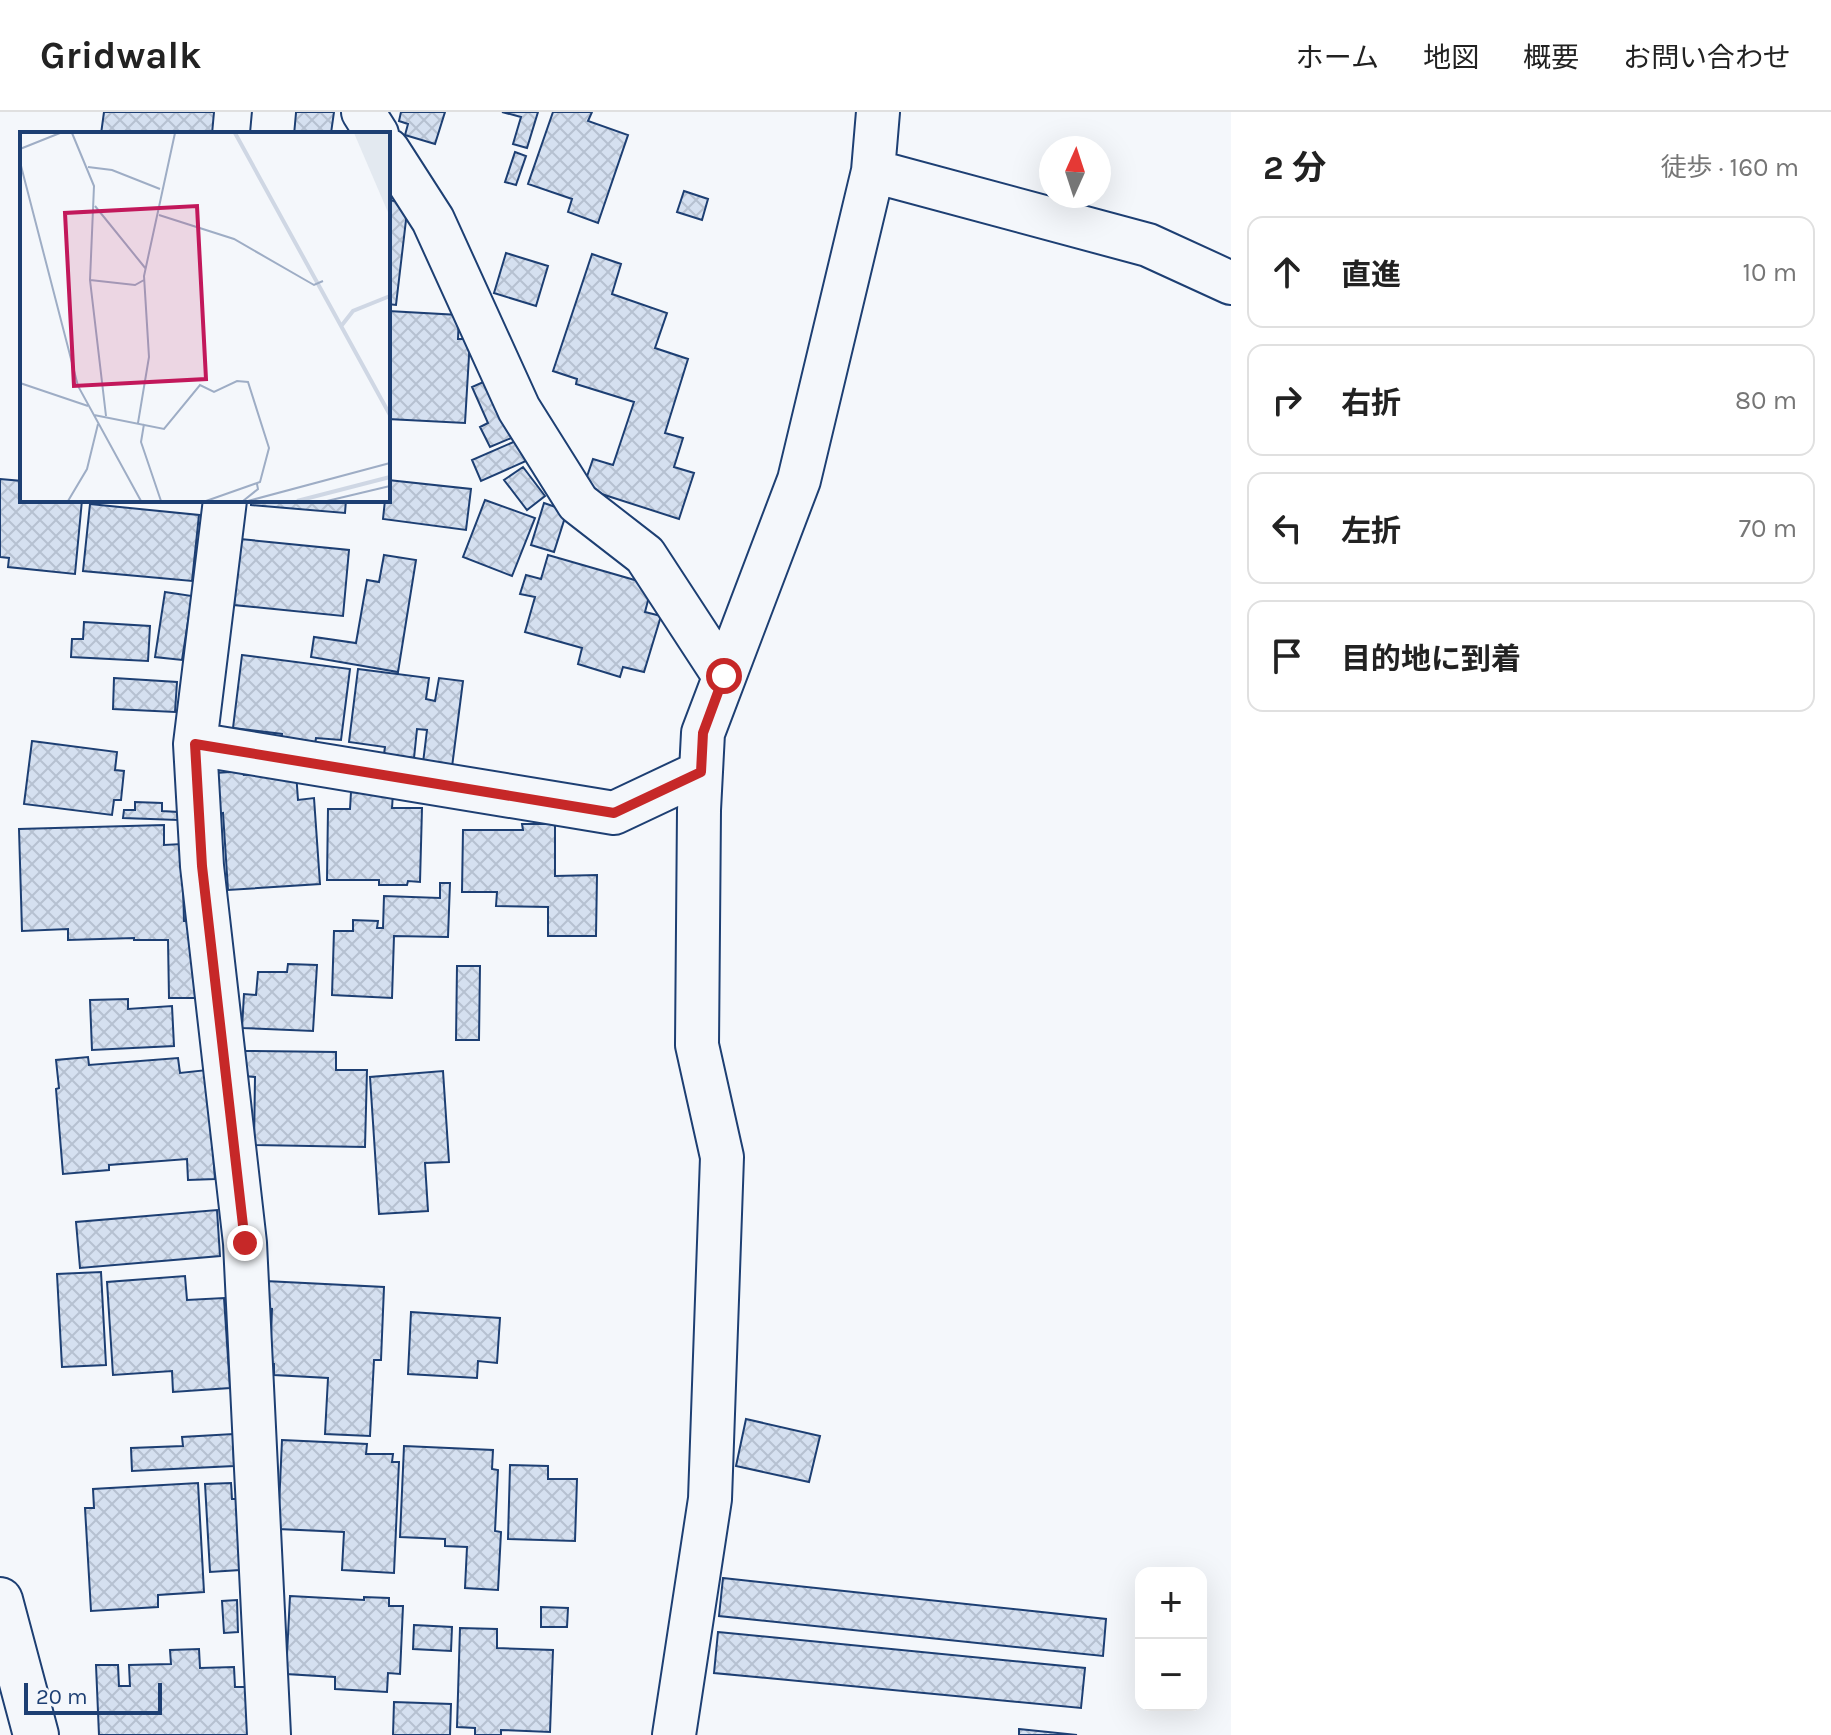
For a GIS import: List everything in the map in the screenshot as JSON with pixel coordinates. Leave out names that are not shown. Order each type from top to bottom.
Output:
[{"type":"main road","points":[[0,1600],[36,1735]]},
{"type":"street","points":[[272,132],[274,112]]},
{"type":"street","points":[[363,112],[376,132]]},
{"type":"street","points":[[674,1735],[710,1499],[722,1157],[697,1045],[699,810],[703,733],[799,480],[873,171],[878,112]]},
{"type":"street","points":[[390,153],[433,220],[519,409],[578,503],[645,555],[724,676]]},
{"type":"street","points":[[873,171],[1148,245],[1231,283]]},
{"type":"street","points":[[225,502],[195,744],[202,866],[245,1243],[269,1735]]},
{"type":"street","points":[[195,744],[614,813],[701,772]]},
{"type":"building","points":[[104,112],[214,112],[212,132],[101,132]]},
{"type":"building","points":[[294,112],[334,112],[331,132],[291,132]]},
{"type":"building","points":[[401,112],[445,112],[435,144],[405,135],[408,124],[399,121]]},
{"type":"building","points":[[502,112],[538,112],[527,148],[513,144],[521,117]]},
{"type":"building","points":[[553,112],[592,112],[588,121],[628,135],[598,223],[568,212],[572,199],[528,184]]},
{"type":"building","points":[[515,152],[526,156],[516,185],[505,182]]},
{"type":"building","points":[[684,191],[708,199],[702,220],[677,212]]},
{"type":"building","points":[[390,200],[408,203],[396,305],[390,304]]},
{"type":"building","points":[[506,253],[548,266],[536,306],[494,293]]},
{"type":"building","points":[[592,254],[621,264],[612,294],[667,313],[655,348],[688,359],[665,433],[683,438],[674,467],[694,473],[679,519],[583,488],[593,459],[613,465],[634,402],[576,384],[577,379],[553,371]]},
{"type":"building","points":[[390,311],[459,315],[458,339],[470,339],[465,423],[390,419]]},
{"type":"building","points":[[490,379],[516,436],[490,447],[480,427],[488,423],[472,387]]},
{"type":"building","points":[[518,440],[526,461],[481,481],[472,460]]},
{"type":"building","points":[[523,467],[545,496],[527,510],[504,480]]},
{"type":"building","points":[[0,479],[20,481],[20,502],[82,502],[75,574],[8,567],[9,558],[0,557]]},
{"type":"building","points":[[390,480],[471,489],[466,530],[383,519],[385,502],[390,502]]},
{"type":"building","points":[[485,500],[535,518],[512,576],[463,557]]},
{"type":"building","points":[[251,502],[346,502],[345,513],[251,505]]},
{"type":"building","points":[[544,503],[567,511],[554,552],[531,545]]},
{"type":"building","points":[[90,504],[199,515],[192,581],[83,571]]},
{"type":"building","points":[[240,539],[349,550],[343,616],[234,605]]},
{"type":"building","points":[[384,555],[416,560],[398,672],[311,657],[314,637],[356,643],[367,580],[379,582]]},
{"type":"building","points":[[548,555],[652,585],[645,612],[661,616],[644,672],[623,667],[620,677],[578,664],[582,648],[525,632],[535,597],[520,594],[526,575],[541,579]]},
{"type":"building","points":[[165,592],[192,596],[182,660],[155,657]]},
{"type":"building","points":[[84,622],[150,626],[148,661],[71,657],[72,639],[83,639]]},
{"type":"building","points":[[242,655],[350,669],[341,740],[316,738],[314,751],[281,746],[282,734],[233,728]]},
{"type":"building","points":[[358,669],[429,678],[426,699],[435,701],[439,678],[463,681],[452,767],[423,763],[427,730],[417,729],[414,758],[384,754],[385,747],[349,742]]},
{"type":"building","points":[[114,678],[177,682],[175,712],[113,709]]},
{"type":"building","points":[[32,741],[117,752],[115,770],[124,771],[121,800],[114,800],[112,815],[24,804]]},
{"type":"building","points":[[245,771],[244,775],[296,772],[298,800],[314,798],[320,884],[228,890],[223,813],[218,814],[215,773]]},
{"type":"building","points":[[351,792],[393,793],[392,808],[422,808],[420,882],[379,885],[379,880],[327,880],[328,809],[350,809]]},
{"type":"building","points":[[135,802],[162,803],[162,811],[178,812],[178,820],[123,818],[124,810],[135,810]]},
{"type":"building","points":[[522,824],[555,824],[555,876],[597,875],[596,936],[548,936],[548,907],[496,906],[497,892],[462,892],[463,830],[523,830]]},
{"type":"building","points":[[164,825],[164,845],[182,844],[184,921],[194,921],[197,998],[169,998],[168,940],[68,940],[68,929],[22,931],[19,829]]},
{"type":"building","points":[[440,883],[450,883],[448,937],[394,936],[392,998],[332,995],[334,931],[353,931],[353,920],[378,921],[377,928],[383,928],[384,896],[440,898]]},
{"type":"building","points":[[288,964],[317,965],[313,1031],[242,1028],[244,994],[256,995],[258,972],[287,972]]},
{"type":"building","points":[[457,966],[480,966],[479,1040],[456,1040]]},
{"type":"building","points":[[128,999],[128,1009],[172,1006],[174,1046],[92,1050],[90,1000]]},
{"type":"building","points":[[245,1051],[336,1052],[336,1070],[367,1070],[365,1147],[254,1145],[255,1077],[244,1076]]},
{"type":"building","points":[[88,1057],[89,1065],[178,1058],[180,1073],[207,1070],[215,1179],[188,1180],[187,1159],[109,1165],[109,1170],[63,1174],[56,1060]]},
{"type":"building","points":[[443,1071],[449,1162],[425,1163],[428,1211],[379,1214],[370,1077]]},
{"type":"building","points":[[217,1210],[220,1256],[80,1268],[76,1222]]},
{"type":"building","points":[[101,1272],[106,1365],[62,1367],[57,1274]]},
{"type":"building","points":[[185,1276],[187,1300],[224,1298],[230,1388],[173,1392],[172,1371],[113,1375],[107,1282]]},
{"type":"building","points":[[265,1281],[384,1287],[381,1360],[374,1360],[370,1436],[325,1434],[328,1378],[274,1375],[274,1364],[270,1364],[272,1309],[264,1308]]},
{"type":"building","points":[[411,1312],[500,1318],[497,1363],[478,1361],[477,1378],[408,1374]]},
{"type":"building","points":[[746,1419],[820,1436],[809,1482],[736,1466]]},
{"type":"building","points":[[233,1434],[234,1466],[132,1471],[131,1448],[183,1446],[182,1437]]},
{"type":"building","points":[[282,1440],[367,1444],[366,1454],[393,1454],[392,1462],[399,1462],[394,1573],[342,1570],[344,1532],[278,1529]]},
{"type":"building","points":[[404,1446],[493,1450],[492,1469],[498,1470],[495,1531],[501,1532],[498,1590],[465,1588],[467,1547],[445,1546],[445,1539],[400,1537]]},
{"type":"building","points":[[510,1465],[548,1466],[548,1479],[577,1479],[575,1541],[508,1539]]},
{"type":"building","points":[[198,1483],[204,1592],[158,1595],[158,1607],[91,1611],[85,1508],[94,1508],[93,1489]]},
{"type":"building","points":[[231,1483],[232,1499],[236,1499],[240,1570],[210,1572],[205,1484]]},
{"type":"building","points":[[723,1578],[1106,1619],[1103,1656],[719,1616]]},
{"type":"building","points":[[290,1596],[364,1600],[364,1597],[389,1598],[389,1606],[403,1606],[400,1674],[388,1673],[387,1692],[335,1689],[335,1677],[286,1674]]},
{"type":"building","points":[[237,1600],[238,1632],[224,1633],[222,1601]]},
{"type":"building","points":[[541,1607],[568,1608],[567,1627],[541,1627]]},
{"type":"building","points":[[414,1625],[452,1627],[451,1651],[413,1649]]},
{"type":"building","points":[[460,1628],[497,1629],[497,1648],[553,1650],[550,1732],[501,1730],[501,1735],[475,1735],[475,1728],[457,1727]]},
{"type":"building","points":[[718,1632],[1085,1668],[1081,1708],[714,1673]]},
{"type":"building","points":[[199,1649],[200,1668],[234,1667],[235,1687],[249,1687],[251,1735],[99,1735],[96,1665],[118,1665],[119,1686],[130,1686],[129,1665],[171,1664],[170,1650]]},
{"type":"building","points":[[394,1702],[451,1704],[450,1735],[393,1735]]},
{"type":"building","points":[[1019,1729],[1077,1735],[1019,1735]]},
{"type":"route","points":[[245,1243],[202,866],[195,744],[614,813],[701,772],[703,733],[724,676]]}]
